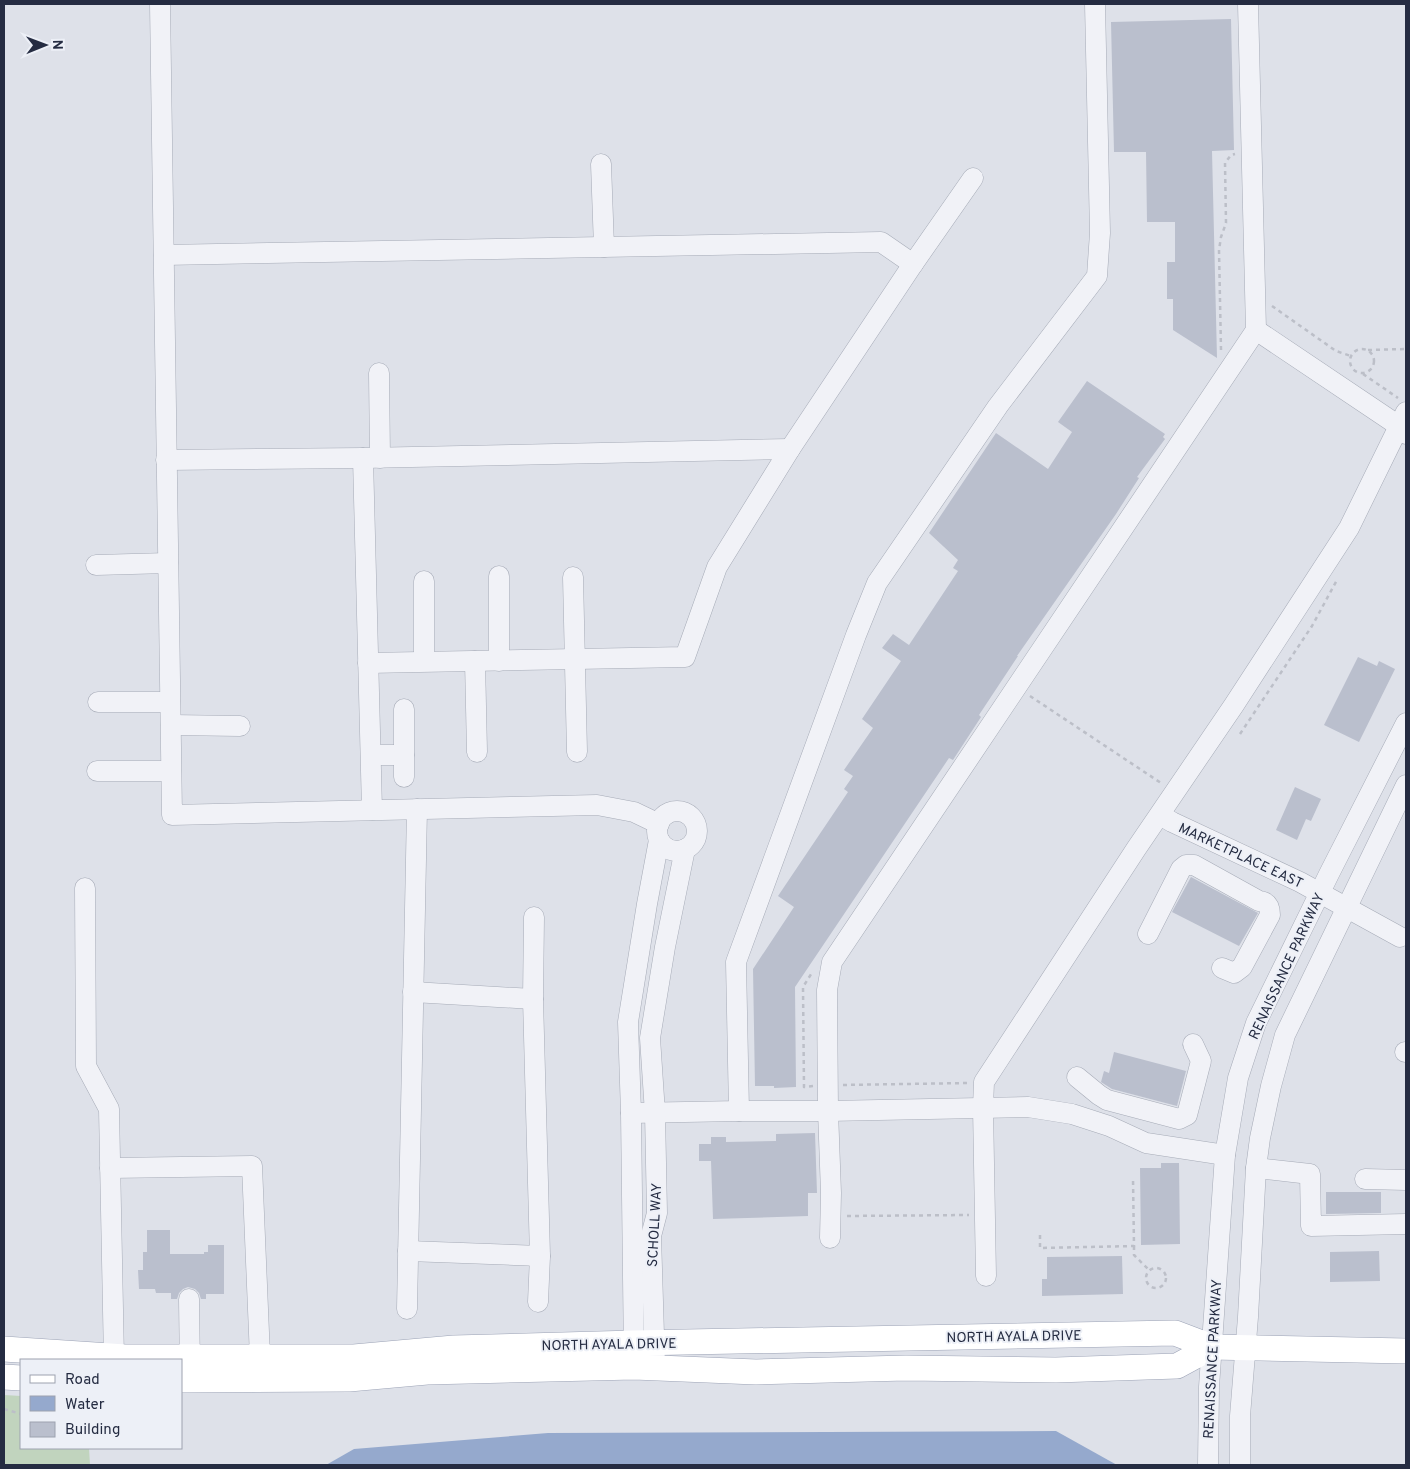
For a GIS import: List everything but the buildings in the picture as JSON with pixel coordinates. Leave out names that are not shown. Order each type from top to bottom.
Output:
[{"type":"main road","name":"NORTH AYALA DRIVE","points":[[187,1372],[260,1357],[354,1357],[454,1348],[644,1343],[1175,1334],[1212,1347],[1406,1351]]},
{"type":"main road","name":"NORTH AYALA DRIVE","points":[[187,1372],[349,1379],[427,1372],[644,1368],[756,1372],[906,1368],[1056,1370],[1177,1366],[1212,1347]]},
{"type":"main road","name":"NORTH AYALA DRIVE","points":[[4,1350],[114,1358]]},
{"type":"main road","points":[[4,1377],[20,1378]]},
{"type":"street","points":[[160,4],[172,815],[597,804],[634,812],[659,832]]},
{"type":"street","points":[[739,1111],[736,962],[852,644],[877,583],[998,406],[1097,276],[1100,233],[1095,4]]},
{"type":"street","points":[[830,1238],[831,1185],[827,990],[832,962],[1256,330],[1248,4]]},
{"type":"street","points":[[601,164],[604,247]]},
{"type":"street","points":[[368,663],[685,657],[717,567],[790,449],[913,264],[973,178]]},
{"type":"street","points":[[164,255],[881,242],[913,264]]},
{"type":"street","points":[[986,1276],[984,1082],[1187,773],[1230,712],[1349,528],[1403,418],[1256,330]]},
{"type":"street","points":[[372,810],[368,663],[371,458],[379,374]]},
{"type":"street","points":[[166,460],[371,458],[790,449]]},
{"type":"street","points":[[96,565],[168,564]]},
{"type":"street","points":[[498,576],[499,661]]},
{"type":"street","points":[[573,577],[577,752]]},
{"type":"street","points":[[424,581],[424,661]]},
{"type":"street","points":[[475,661],[477,752]]},
{"type":"street","points":[[98,702],[170,702]]},
{"type":"street","points":[[404,709],[404,778]]},
{"type":"street","name":"RENAISSANCE PARKWAY","points":[[1208,1465],[1212,1347],[1225,1154],[1238,1078],[1256,1023],[1406,723]]},
{"type":"street","points":[[171,725],[240,726]]},
{"type":"street","points":[[371,755],[404,755]]},
{"type":"street","points":[[97,771],[172,771]]},
{"type":"street","name":"RENAISSANCE PARKWAY","points":[[1240,1465],[1240,1416],[1256,1168],[1271,1086],[1285,1035],[1406,786]]},
{"type":"street","points":[[407,1310],[417,809]]},
{"type":"street","points":[[677,810],[690,815],[694,820],[697,834],[695,840],[685,850],[674,851],[663,845],[659,832],[664,815],[677,810]]},
{"type":"street","name":"MARKETPLACE EAST","points":[[1160,815],[1320,892],[1400,937]]},
{"type":"street","name":"SCHOLL WAY","points":[[644,1368],[628,1022],[659,832]]},
{"type":"street","name":"SCHOLL WAY","points":[[644,1343],[651,1236],[658,1213],[656,1113],[650,1038],[672,911],[685,850]]},
{"type":"street","points":[[1148,934],[1180,869],[1186,865],[1194,865],[1264,902],[1270,909],[1270,915],[1242,967],[1234,973],[1222,968]]},
{"type":"street","points":[[85,888],[86,1066],[109,1109],[114,1358]]},
{"type":"street","points":[[647,904],[672,911]]},
{"type":"street","points":[[534,917],[533,998],[540,1256],[538,1302]]},
{"type":"street","points":[[413,992],[533,998]]},
{"type":"street","points":[[1077,1077],[1107,1100],[1179,1118],[1187,1114],[1202,1061],[1193,1044]]},
{"type":"street","points":[[631,1113],[1028,1107],[1072,1114],[1108,1126],[1146,1143],[1225,1154]]},
{"type":"street","points":[[110,1168],[252,1166],[260,1357]]},
{"type":"street","points":[[1256,1168],[1310,1174],[1311,1226],[1406,1224]]},
{"type":"street","points":[[1365,1179],[1406,1180]]},
{"type":"street","points":[[408,1251],[540,1256]]},
{"type":"street","points":[[187,1372],[190,1299]]},
{"type":"path","points":[[1221,350],[1219,250],[1226,223],[1225,163],[1231,154],[1237,154]]},
{"type":"path","points":[[1267,303],[1336,351],[1351,356]]},
{"type":"path","points":[[1403,418],[1362,374],[1352,368],[1350,360],[1353,352],[1360,349],[1406,349]]},
{"type":"path","points":[[1362,374],[1370,371],[1374,364],[1374,356],[1368,350]]},
{"type":"path","points":[[1240,734],[1312,626],[1339,576]]},
{"type":"path","points":[[1026,693],[1166,787]]},
{"type":"path","points":[[818,964],[802,987],[804,1086],[818,1086]]},
{"type":"path","points":[[838,1086],[974,1083]]},
{"type":"path","points":[[1133,1178],[1134,1255],[1149,1270]]},
{"type":"path","points":[[840,1216],[976,1214]]},
{"type":"path","points":[[1040,1235],[1040,1248],[1134,1246]]},
{"type":"path","points":[[1156,1267],[1165,1272],[1167,1278],[1164,1284],[1158,1288],[1149,1285],[1146,1276],[1149,1270],[1156,1267]]},
{"type":"path","points":[[4,1409],[20,1414]]},
{"type":"green space","points":[[4,1395],[20,1396],[20,1449],[89,1449],[90,1465],[4,1465]]},
{"type":"water","points":[[1056,1431],[1117,1465],[326,1465],[354,1449],[548,1433]]}]
